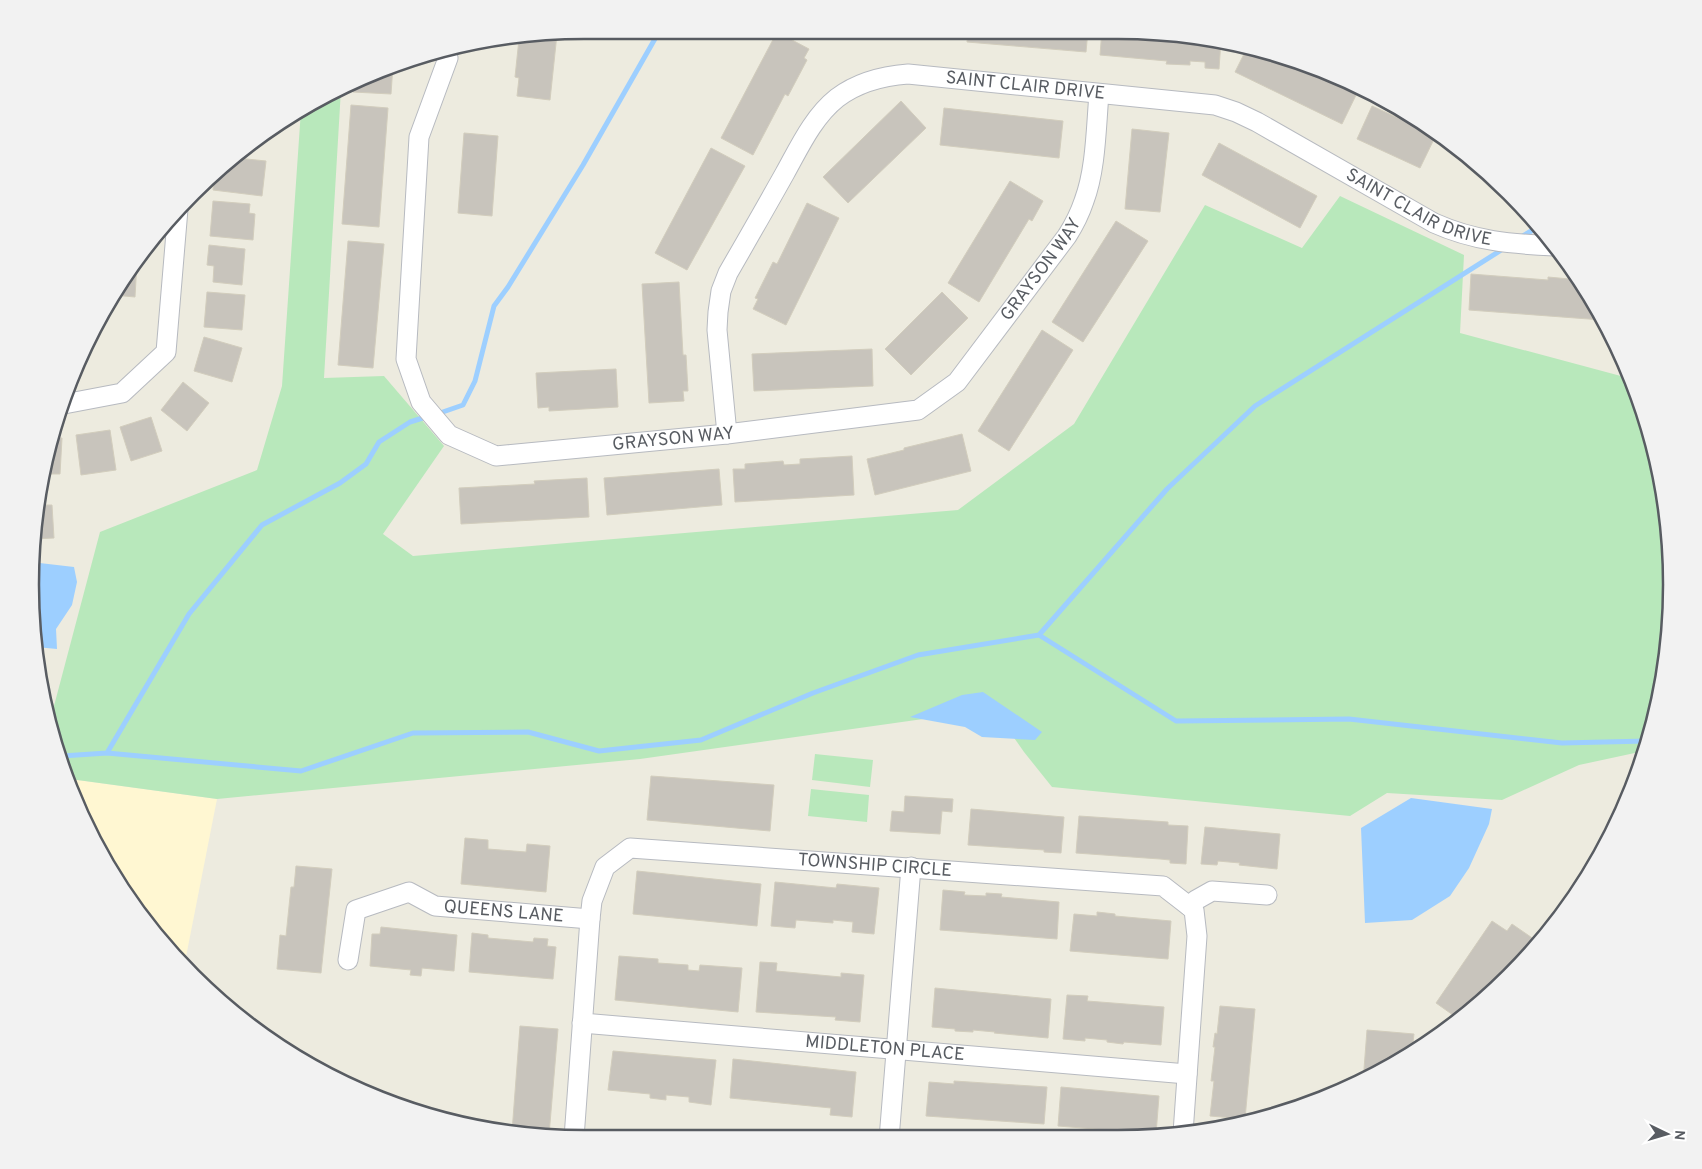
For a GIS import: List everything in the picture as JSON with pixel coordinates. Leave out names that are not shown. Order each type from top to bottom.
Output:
[{"type":"street","name":"GRAYSON WAY","points":[[448,58],[419,137],[406,359],[422,402],[449,434],[496,456],[727,434],[918,410],[957,382],[1067,236],[1078,218],[1085,200],[1092,168],[1099,94]]},
{"type":"street","name":"SAINT CLAIR DRIVE","points":[[727,434],[717,330],[721,291],[728,273],[804,140],[822,113],[836,99],[852,88],[871,80],[908,74],[1215,105],[1257,122],[1434,223],[1454,232],[1478,239],[1544,245]]},
{"type":"street","points":[[70,403],[122,392],[166,352],[177,222]]},
{"type":"street","name":"TOWNSHIP CIRCLE","points":[[575,1130],[592,901],[605,867],[630,848],[1164,886],[1189,906]]},
{"type":"street","points":[[890,1130],[911,867]]},
{"type":"street","points":[[1183,1126],[1197,936],[1194,910],[1189,906],[1212,891],[1267,895]]},
{"type":"street","name":"QUEENS LANE","points":[[348,960],[356,910],[409,892],[435,906],[590,919]]},
{"type":"street","name":"MIDDLETON PLACE","points":[[582,1024],[1187,1074]]},
{"type":"shaded area","points":[[75,780],[217,799],[186,957],[152,917],[131,888],[95,826]]},
{"type":"green space","points":[[341,96],[324,378],[384,376],[444,446],[383,534],[413,556],[958,510],[1074,424],[1205,205],[1302,248],[1340,196],[1464,255],[1460,333],[1622,376],[1645,443],[1659,513],[1662,549],[1662,620],[1659,656],[1645,726],[1636,753],[1579,765],[1502,800],[1387,793],[1350,816],[1052,787],[1024,752],[994,709],[640,759],[217,799],[75,780],[53,709],[100,532],[257,470],[282,386],[300,119]]},
{"type":"green space","points":[[815,754],[873,760],[870,787],[812,780]]},
{"type":"green space","points":[[811,789],[869,795],[867,822],[808,816]]},
{"type":"water","points":[[40,563],[74,567],[77,582],[72,605],[56,629],[57,649],[42,648]]},
{"type":"water","points":[[983,692],[1042,732],[1035,740],[982,737],[965,727],[910,717],[962,695]]},
{"type":"water","points":[[1411,798],[1492,809],[1489,824],[1469,868],[1450,896],[1412,920],[1365,923],[1361,828]]},
{"type":"building","points":[[773,39],[790,39],[809,49],[804,58],[807,60],[788,96],[785,94],[753,155],[721,138]]},
{"type":"building","points":[[967,39],[1087,39],[1086,52],[967,42]]},
{"type":"building","points":[[1101,39],[1153,40],[1220,48],[1219,69],[1205,68],[1205,62],[1190,61],[1190,65],[1166,64],[1167,61],[1100,55]]},
{"type":"building","points":[[556,40],[550,100],[517,96],[519,78],[515,77],[519,43]]},
{"type":"building","points":[[1244,54],[1293,68],[1357,94],[1342,124],[1235,72]]},
{"type":"building","points":[[392,74],[391,94],[353,92],[353,90]]},
{"type":"building","points":[[901,101],[926,128],[848,203],[823,177]]},
{"type":"building","points":[[351,105],[388,108],[379,227],[342,224]]},
{"type":"building","points":[[1372,106],[1403,120],[1434,140],[1420,168],[1357,139]]},
{"type":"building","points":[[944,108],[1063,121],[1059,158],[940,145]]},
{"type":"building","points":[[1132,129],[1169,133],[1160,212],[1125,209]]},
{"type":"building","points":[[464,133],[498,136],[492,216],[458,213]]},
{"type":"building","points":[[1219,143],[1317,196],[1300,228],[1202,175]]},
{"type":"building","points":[[711,148],[745,166],[687,270],[655,253]]},
{"type":"building","points":[[244,159],[266,161],[262,196],[213,190],[213,185]]},
{"type":"building","points":[[1010,181],[1043,201],[1032,221],[1029,219],[979,302],[948,283]]},
{"type":"building","points":[[213,201],[250,204],[249,213],[255,214],[253,240],[210,236]]},
{"type":"building","points":[[807,203],[839,218],[786,325],[753,309],[758,299],[755,298],[773,262],[777,264]]},
{"type":"building","points":[[1116,221],[1148,241],[1083,342],[1052,322]]},
{"type":"building","points":[[348,241],[384,244],[373,368],[338,365]]},
{"type":"building","points":[[209,245],[245,249],[242,285],[213,282],[214,266],[207,265]]},
{"type":"building","points":[[136,274],[135,297],[122,296]]},
{"type":"building","points":[[1471,274],[1548,280],[1548,277],[1570,279],[1594,319],[1469,310]]},
{"type":"building","points":[[679,282],[683,355],[686,355],[688,391],[683,391],[684,401],[649,403],[642,284]]},
{"type":"building","points":[[207,292],[245,295],[242,330],[204,327]]},
{"type":"building","points":[[942,292],[968,318],[911,375],[885,349]]},
{"type":"building","points":[[1042,330],[1073,350],[1009,451],[978,431]]},
{"type":"building","points":[[204,337],[242,348],[232,382],[194,371]]},
{"type":"building","points":[[872,349],[873,386],[754,391],[752,354]]},
{"type":"building","points":[[616,369],[618,407],[549,411],[549,407],[538,408],[536,373]]},
{"type":"building","points":[[183,382],[209,403],[187,431],[161,410]]},
{"type":"building","points":[[151,417],[162,451],[131,461],[120,427]]},
{"type":"building","points":[[110,430],[116,470],[81,475],[76,435]]},
{"type":"building","points":[[962,434],[971,471],[875,495],[867,459]]},
{"type":"building","points":[[59,438],[62,438],[60,474],[50,474]]},
{"type":"building","points":[[852,456],[854,495],[735,502],[733,469],[745,469],[745,464],[783,461],[784,465],[800,464],[800,459]]},
{"type":"building","points":[[719,469],[722,505],[607,515],[604,478]]},
{"type":"building","points":[[587,478],[589,517],[461,524],[459,488],[535,484],[534,481]]},
{"type":"building","points":[[44,505],[52,505],[54,538],[41,539]]},
{"type":"building","points":[[651,776],[774,785],[770,831],[647,820]]},
{"type":"building","points":[[905,796],[953,799],[952,812],[942,811],[940,834],[890,831],[892,811],[904,812]]},
{"type":"building","points":[[971,809],[1064,817],[1061,853],[1044,852],[1044,850],[968,845]]},
{"type":"building","points":[[1079,816],[1168,822],[1168,825],[1188,826],[1186,864],[1170,863],[1170,860],[1076,853]]},
{"type":"building","points":[[1205,827],[1280,834],[1277,869],[1218,861],[1217,865],[1201,864]]},
{"type":"building","points":[[465,838],[488,840],[488,849],[526,852],[527,844],[550,846],[546,892],[461,884]]},
{"type":"building","points":[[296,866],[332,869],[321,973],[277,969],[280,935],[286,936],[291,887],[294,887]]},
{"type":"building","points":[[637,871],[761,884],[757,926],[633,914]]},
{"type":"building","points":[[775,882],[836,888],[837,884],[879,888],[874,934],[852,932],[853,922],[833,920],[833,923],[796,920],[795,928],[771,926]]},
{"type":"building","points":[[943,890],[965,892],[964,895],[986,896],[986,893],[1002,894],[1001,897],[1059,902],[1057,939],[940,930]]},
{"type":"building","points":[[1097,912],[1115,914],[1115,916],[1171,921],[1168,959],[1070,951],[1074,914],[1097,916]]},
{"type":"building","points":[[1492,921],[1507,931],[1512,924],[1533,938],[1477,995],[1453,1015],[1436,1003]]},
{"type":"building","points":[[381,927],[457,935],[454,971],[422,968],[421,976],[410,975],[411,970],[370,966],[372,934],[380,934]]},
{"type":"building","points":[[472,933],[488,935],[488,938],[533,942],[534,938],[548,939],[547,946],[556,947],[553,979],[469,972]]},
{"type":"building","points":[[619,956],[658,959],[658,963],[688,965],[688,970],[699,971],[700,965],[742,968],[738,1012],[615,1000]]},
{"type":"building","points":[[760,962],[777,963],[776,971],[841,977],[841,973],[864,975],[860,1022],[835,1020],[836,1017],[756,1012]]},
{"type":"building","points":[[935,988],[1051,999],[1048,1038],[973,1030],[973,1032],[955,1031],[955,1029],[932,1027]]},
{"type":"building","points":[[1067,995],[1088,996],[1087,1001],[1164,1007],[1161,1045],[1124,1042],[1123,1044],[1085,1038],[1085,1041],[1063,1039]]},
{"type":"building","points":[[1220,1006],[1255,1009],[1245,1115],[1233,1118],[1210,1116],[1214,1081],[1211,1081],[1215,1047],[1213,1047],[1215,1033],[1217,1034]]},
{"type":"building","points":[[520,1026],[558,1029],[550,1129],[512,1126]]},
{"type":"building","points":[[1367,1030],[1414,1034],[1413,1043],[1364,1071]]},
{"type":"building","points":[[613,1051],[716,1060],[711,1105],[689,1102],[689,1097],[666,1095],[666,1100],[650,1098],[650,1094],[608,1090]]},
{"type":"building","points":[[733,1059],[856,1072],[852,1117],[830,1115],[831,1108],[730,1098]]},
{"type":"building","points":[[954,1081],[1047,1087],[1044,1124],[926,1116],[929,1082],[954,1084]]},
{"type":"building","points":[[1061,1087],[1159,1096],[1156,1129],[1107,1130],[1058,1126]]},
{"type":"waterway","points":[[437,414],[463,405],[475,381],[494,306],[508,287],[583,165],[655,39]]},
{"type":"waterway","points":[[1521,237],[1532,230]]},
{"type":"waterway","points":[[67,756],[107,753],[301,771],[413,733],[528,732],[599,751],[701,740],[813,693],[918,655],[1039,635],[1167,489],[1255,406],[1506,247]]},
{"type":"waterway","points":[[107,753],[189,614],[262,525],[340,483],[366,464],[379,442],[410,422],[429,416]]},
{"type":"waterway","points":[[1039,635],[1176,721],[1349,719],[1562,743],[1640,741]]}]
